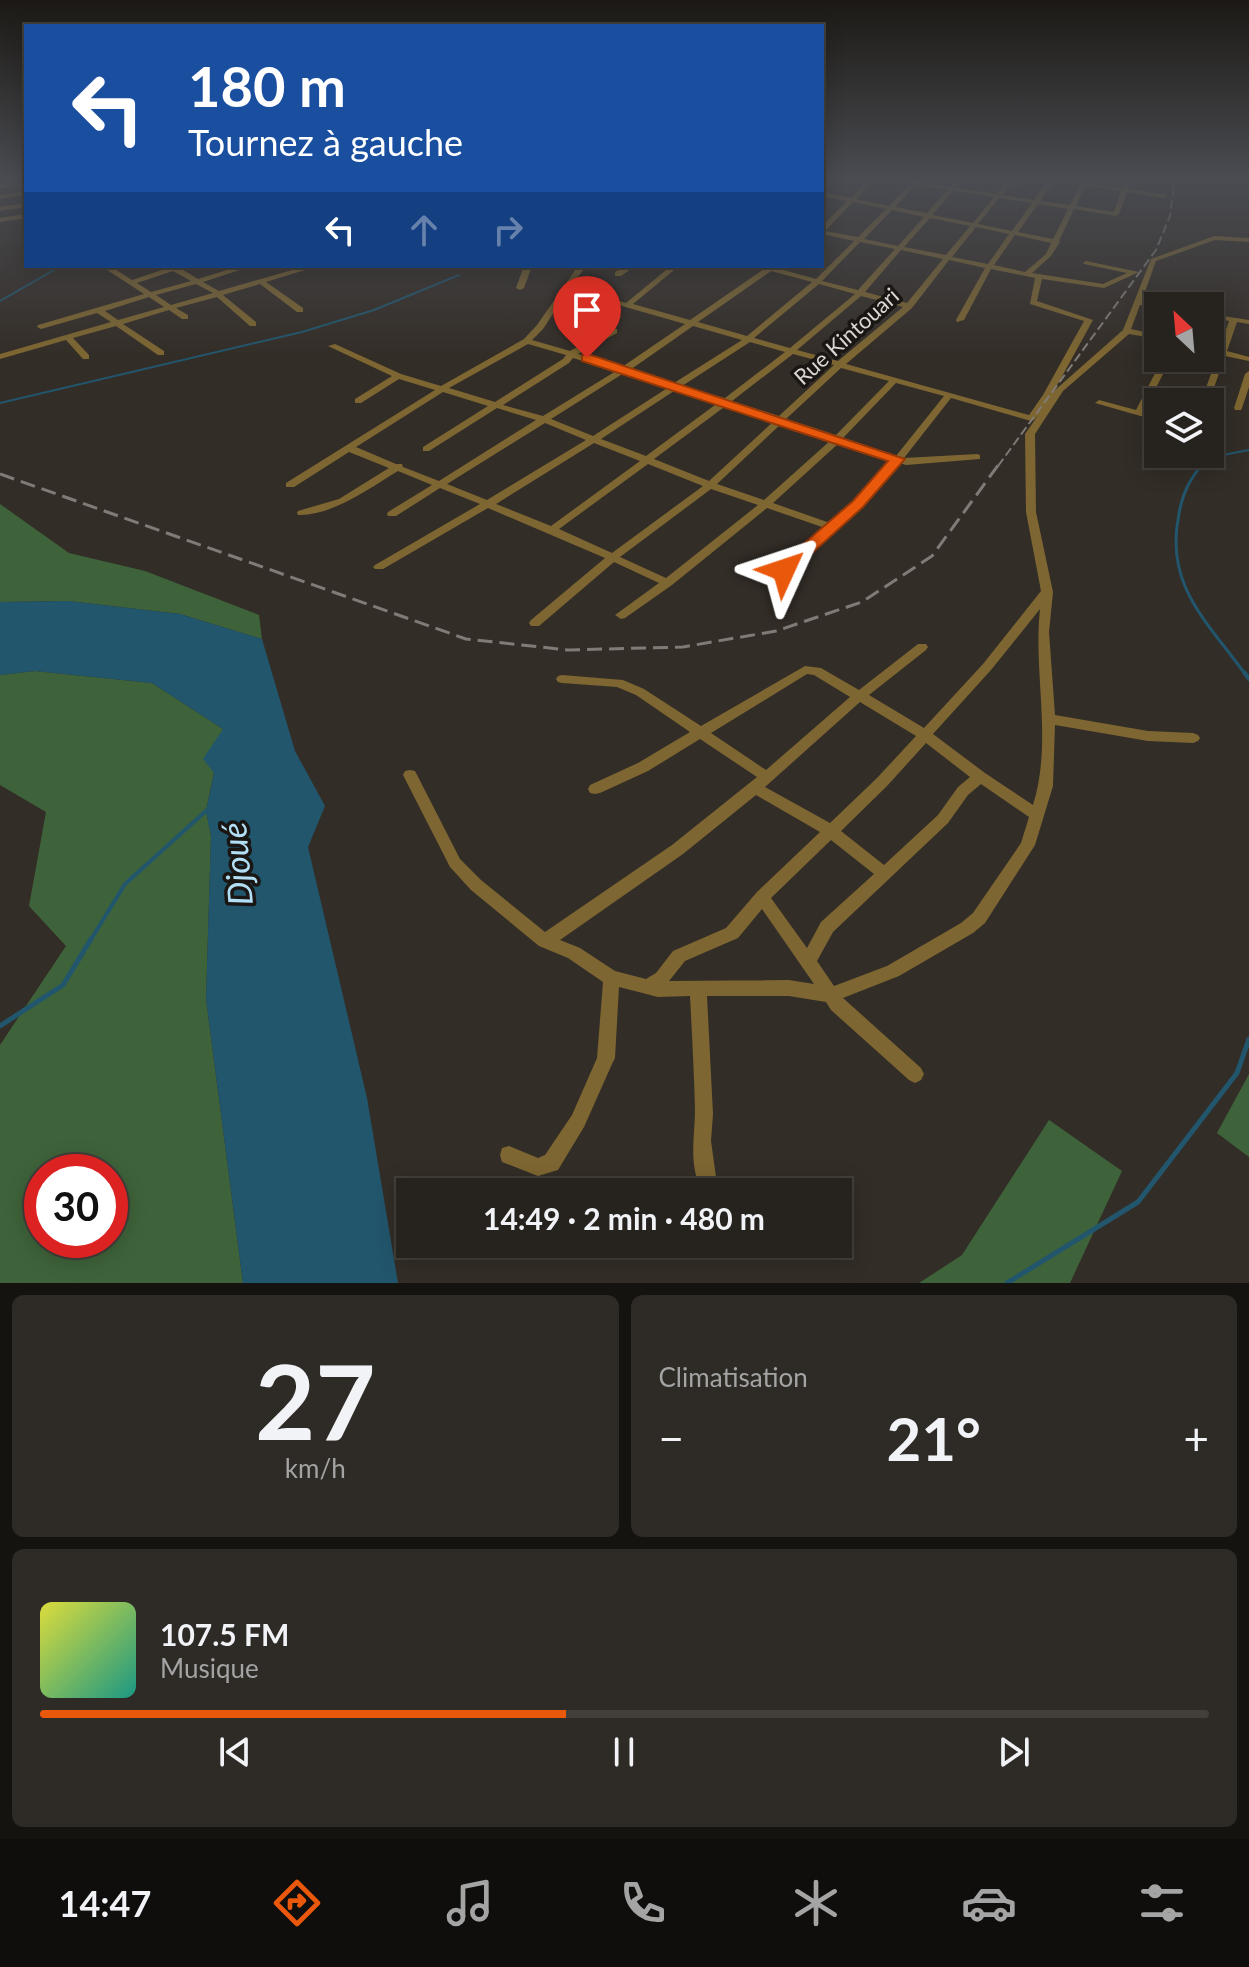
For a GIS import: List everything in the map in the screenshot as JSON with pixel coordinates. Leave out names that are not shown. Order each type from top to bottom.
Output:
[{"type":"street","points":[[848,237],[989,267],[1104,286],[1135,272],[1086,263]]},
{"type":"street","points":[[379,567],[595,440],[747,340],[817,282],[860,237]]},
{"type":"street","points":[[552,530],[792,351],[860,293],[910,237]]},
{"type":"street","name":"Rue Kintouari","points":[[535,623],[612,558],[710,485],[840,364],[909,306],[964,237]]},
{"type":"street","points":[[960,320],[989,267],[1011,237]]},
{"type":"street","points":[[1033,237],[1057,242]]},
{"type":"street","points":[[1026,274],[1049,255],[1059,237]]},
{"type":"street","points":[[410,775],[455,863],[476,885],[545,941],[574,953],[611,978],[647,987],[698,990],[789,988],[832,995],[893,971],[967,928],[979,918],[1028,845],[1046,786],[1049,719],[1043,632],[1047,592],[1031,512],[1030,434],[1060,389],[1127,331],[1153,260],[1214,238],[1249,240]]},
{"type":"street","points":[[108,268],[185,317]]},
{"type":"street","points":[[133,282],[171,268]]},
{"type":"street","points":[[176,268],[216,292],[253,324]]},
{"type":"street","points":[[41,327],[241,268]]},
{"type":"street","points":[[0,357],[307,268]]},
{"type":"street","points":[[520,288],[527,268]]},
{"type":"street","points":[[290,485],[440,390],[527,341],[540,327],[579,268]]},
{"type":"street","points":[[618,274],[628,268]]},
{"type":"street","points":[[628,305],[673,268]]},
{"type":"street","points":[[392,514],[625,369],[693,324],[767,268]]},
{"type":"street","points":[[771,268],[909,306]]},
{"type":"street","points":[[566,288],[1031,418],[1089,320],[1033,302],[1039,276]]},
{"type":"street","points":[[260,281],[300,310]]},
{"type":"street","points":[[579,320],[579,315],[607,300]]},
{"type":"street","points":[[1139,302],[1144,303]]},
{"type":"street","points":[[97,309],[161,353]]},
{"type":"street","points":[[1224,318],[1249,322]]},
{"type":"street","points":[[1224,347],[1234,319]]},
{"type":"street","points":[[426,449],[566,361],[571,354],[614,331]]},
{"type":"street","points":[[1127,331],[1144,334]]},
{"type":"street","points":[[67,337],[86,357]]},
{"type":"street","points":[[527,341],[625,369],[911,463],[977,457]]},
{"type":"street","points":[[332,346],[363,363],[398,376],[545,420],[710,485],[832,527]]},
{"type":"street","points":[[21,350],[32,361]]},
{"type":"street","points":[[1224,353],[1249,359]]},
{"type":"street","points":[[1139,412],[1160,372]]},
{"type":"street","points":[[1238,408],[1249,374]]},
{"type":"street","points":[[358,401],[398,376]]},
{"type":"street","points":[[621,615],[668,583],[767,503],[838,438],[895,379]]},
{"type":"street","points":[[770,580],[858,504],[949,395]]},
{"type":"street","points":[[1099,403],[1144,414]]},
{"type":"street","points":[[349,448],[552,530],[668,583]]},
{"type":"street","points":[[302,513],[343,501],[399,466]]},
{"type":"street","points":[[647,987],[662,978],[679,956],[732,933],[762,897],[882,782],[987,667],[1047,592]]},
{"type":"street","points":[[545,941],[701,831],[755,788],[859,695],[922,647]]},
{"type":"street","points":[[595,789],[643,767],[805,670],[817,671],[924,734],[1037,815]]},
{"type":"street","points":[[562,679],[619,683],[640,692],[765,776]]},
{"type":"street","points":[[1049,719],[1148,736],[1193,738]]},
{"type":"street","points":[[807,963],[827,927],[882,872],[943,819],[963,791],[980,777]]},
{"type":"street","points":[[755,788],[831,831],[882,872]]},
{"type":"street","points":[[762,897],[837,1004],[915,1074]]},
{"type":"street","points":[[509,1155],[538,1167],[551,1163],[578,1121],[606,1058],[611,978]]},
{"type":"street","points":[[698,990],[704,1114],[702,1141],[706,1177]]},
{"type":"green space","points":[[0,504],[69,553],[145,571],[259,615],[262,639],[180,614],[68,601],[0,602]]},
{"type":"green space","points":[[35,671],[152,683],[223,729],[206,811],[211,836],[206,999],[243,1283],[0,1283],[0,1045],[66,946],[29,906],[46,812],[0,785],[0,675]]},
{"type":"green space","points":[[1249,1074],[1249,1157],[1217,1133]]},
{"type":"green space","points":[[1049,1120],[1122,1171],[1070,1283],[919,1283],[962,1255]]},
{"type":"water","name":"Djoué","points":[[68,601],[180,614],[262,639],[295,751],[325,806],[308,847],[367,1098],[398,1283],[243,1283],[206,999],[211,836],[206,811],[214,773],[203,759],[223,729],[152,683],[35,671],[0,675],[0,602]]},
{"type":"waterway","points":[[0,301],[58,268]]},
{"type":"waterway","points":[[0,403],[302,332],[374,310],[459,275]]},
{"type":"waterway","points":[[1224,455],[1249,450]]},
{"type":"waterway","points":[[1200,468],[1190,481],[1180,507],[1176,539],[1178,562],[1192,601],[1245,674]]},
{"type":"waterway","points":[[1244,672],[1249,679]]},
{"type":"waterway","name":"Djoué","points":[[90,941],[125,884],[207,810]]},
{"type":"waterway","points":[[0,1026],[63,985],[91,939]]},
{"type":"waterway","points":[[1007,1283],[1138,1202],[1237,1073],[1249,1039]]},
{"type":"railway","points":[[998,466],[1156,250],[1161,237]]},
{"type":"railway","points":[[0,474],[466,639],[568,650],[683,647],[776,631],[862,602],[932,556],[999,464]]},
{"type":"route","points":[[587,358],[898,459],[858,504],[784,570]]}]
